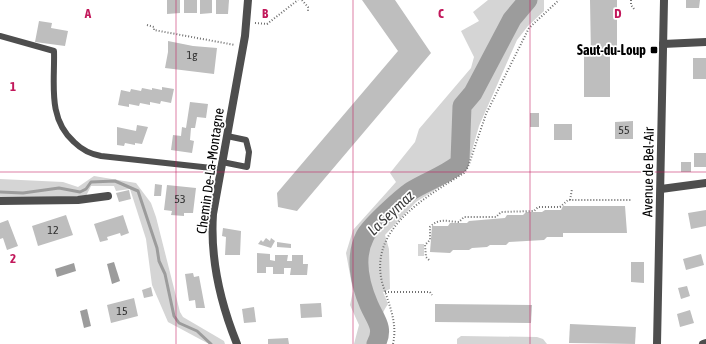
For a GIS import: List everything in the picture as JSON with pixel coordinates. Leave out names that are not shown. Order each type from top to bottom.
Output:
[{"type":"street","name":"Chemin De-La-Montagne","points":[[237,344],[220,295],[213,255],[213,214],[245,36],[248,0]]},
{"type":"street","name":"Avenue de Bel-Air","points":[[657,344],[664,0]]},
{"type":"street","points":[[663,44],[706,42]]},
{"type":"street","points":[[661,189],[706,183]]},
{"type":"street","points":[[0,201],[78,200],[108,196]]},
{"type":"lane","points":[[0,36],[54,51],[53,97],[56,114],[66,134],[84,150],[101,156],[247,168],[249,152],[246,140],[227,136]]},
{"type":"path","points":[[255,23],[267,24],[298,0]]},
{"type":"path","points":[[302,0],[308,7],[308,12]]},
{"type":"path","points":[[394,344],[395,326],[380,269],[385,240],[417,204],[464,173],[468,167],[486,114],[529,28],[559,0]]},
{"type":"path","points":[[631,0],[631,5],[634,9]]},
{"type":"path","points":[[147,25],[154,27],[154,30],[236,45]]},
{"type":"path","points":[[570,200],[572,189]]},
{"type":"path","points":[[430,260],[426,257],[425,245],[430,240],[430,227],[434,222],[451,220],[459,222],[464,217],[496,217],[501,212],[534,212],[538,207],[560,207],[570,200],[631,200]]},
{"type":"path","points":[[385,292],[430,292],[432,295]]},
{"type":"shaded area","points":[[488,0],[544,0],[544,11],[528,26],[517,40],[479,126],[469,161],[451,180],[416,202],[385,235],[389,249],[390,289],[383,292],[388,304],[383,313],[383,320],[386,330],[385,339],[383,344],[354,344],[359,325],[350,305],[353,291],[346,253],[353,230],[396,182],[390,173],[415,142],[419,129],[471,68],[474,57],[461,31],[479,21],[473,12]]},
{"type":"shaded area","points":[[94,176],[136,183],[151,203],[156,217],[180,312],[183,317],[224,341],[225,344],[209,344],[168,322],[152,285],[146,239],[130,189],[116,191],[114,186],[91,186],[86,196],[0,198],[0,179],[63,182],[78,187]]},
{"type":"shaded area","points":[[418,244],[424,244],[424,256],[418,256]]},
{"type":"shaded area","points":[[114,262],[120,281],[112,284],[107,264]]},
{"type":"shaded area","points":[[74,263],[76,271],[57,277],[55,269]]},
{"type":"shaded area","points":[[87,309],[91,326],[84,328],[80,311]]},
{"type":"shaded area","points":[[461,336],[537,337],[543,339],[547,344],[457,344],[457,339]]},
{"type":"building","points":[[167,0],[180,0],[180,13],[167,14]]},
{"type":"building","points":[[184,0],[197,0],[197,13],[184,13]]},
{"type":"building","points":[[200,0],[212,0],[212,13],[200,14]]},
{"type":"building","points":[[216,0],[229,0],[228,14],[216,14]]},
{"type":"building","points":[[362,0],[395,0],[431,53],[297,211],[278,207],[277,193],[398,51]]},
{"type":"building","points":[[590,0],[617,0],[617,54],[610,54],[610,97],[584,97],[584,55],[591,56]]},
{"type":"building","points":[[686,0],[700,0],[699,8],[686,8]]},
{"type":"building","points":[[39,21],[52,23],[51,28],[68,31],[65,46],[35,42]]},
{"type":"building","points":[[168,41],[193,46],[217,48],[214,74],[165,68],[168,52]]},
{"type":"building","points":[[693,58],[706,58],[706,79],[693,79]]},
{"type":"building","points":[[162,87],[174,89],[171,103],[161,101],[160,104],[150,102],[150,105],[140,103],[139,106],[129,104],[129,107],[118,105],[121,90],[130,92],[131,89],[141,91],[142,88],[152,90],[152,88],[162,90]]},
{"type":"building","points":[[190,102],[208,104],[206,118],[197,117],[195,128],[191,128],[190,140],[194,141],[192,153],[171,150],[173,135],[181,136],[182,127],[186,128]]},
{"type":"building","points":[[530,113],[539,113],[539,127],[530,127]]},
{"type":"building","points":[[633,121],[633,139],[615,139],[615,122]]},
{"type":"building","points":[[554,124],[572,124],[572,140],[554,140]]},
{"type":"building","points":[[137,125],[148,127],[142,144],[135,143],[135,145],[125,143],[124,146],[117,145],[117,127],[136,131]]},
{"type":"building","points":[[694,153],[706,153],[706,167],[694,167]]},
{"type":"building","points":[[681,162],[691,162],[691,172],[681,172]]},
{"type":"building","points":[[155,184],[162,185],[161,196],[154,196]]},
{"type":"building","points":[[167,185],[196,188],[193,213],[184,213],[184,216],[171,215],[172,211],[164,210]]},
{"type":"building","points":[[129,190],[131,199],[119,202],[116,193]]},
{"type":"building","points":[[563,206],[625,206],[627,233],[563,233],[563,237],[547,237],[544,240],[509,242],[506,245],[490,245],[487,247],[472,248],[469,250],[453,250],[450,253],[430,252],[432,226],[448,226],[450,223],[467,223],[469,221],[505,218],[507,215],[523,215],[526,212],[561,210]]},
{"type":"building","points":[[706,210],[706,226],[691,229],[688,213]]},
{"type":"building","points":[[66,215],[73,235],[38,246],[32,226]]},
{"type":"building","points":[[123,215],[129,233],[121,236],[120,233],[107,237],[108,240],[100,242],[94,224]]},
{"type":"building","points":[[8,220],[18,246],[7,250],[3,238],[0,239],[0,223]]},
{"type":"building","points":[[223,228],[241,231],[240,255],[225,255],[226,237],[222,236]]},
{"type":"building","points":[[266,238],[270,241],[271,238],[275,241],[271,248],[258,244],[261,240],[263,242]]},
{"type":"building","points":[[277,242],[291,244],[291,248],[277,247]]},
{"type":"building","points":[[257,253],[270,254],[270,260],[275,261],[275,255],[288,255],[287,261],[292,261],[292,255],[303,255],[303,264],[308,264],[307,275],[290,275],[291,268],[284,268],[284,274],[273,274],[273,267],[266,267],[266,273],[257,273]]},
{"type":"building","points":[[701,254],[704,265],[686,270],[683,259]]},
{"type":"building","points":[[631,262],[644,262],[644,283],[631,282]]},
{"type":"building","points":[[193,273],[194,277],[199,276],[205,308],[196,308],[195,300],[189,301],[185,274]]},
{"type":"building","points":[[687,286],[690,296],[681,299],[678,288]]},
{"type":"building","points":[[151,287],[153,296],[144,298],[142,290]]},
{"type":"building","points":[[134,298],[138,316],[111,323],[107,305]]},
{"type":"building","points":[[321,303],[322,317],[301,318],[300,304]]},
{"type":"building","points":[[435,304],[532,305],[531,323],[435,322]]},
{"type":"building","points":[[254,307],[256,322],[244,323],[242,309]]},
{"type":"building","points":[[690,310],[694,323],[680,327],[677,314]]},
{"type":"building","points":[[570,324],[636,327],[635,344],[569,343]]},
{"type":"building","points":[[288,338],[289,344],[268,344],[268,339]]},
{"type":"waterway","name":"La Seymaz","points":[[376,344],[380,333],[379,328],[363,288],[359,262],[365,236],[379,219],[411,191],[459,164],[462,106],[473,93],[512,19],[528,0]]},
{"type":"waterway","points":[[0,192],[23,193],[59,188],[80,192],[86,189],[91,182],[115,181],[138,191],[157,248],[159,261],[165,274],[174,316],[179,323],[197,331],[211,344]]},
{"type":"place","name":"Saut-du-Loup","points":[[654,50]]}]
